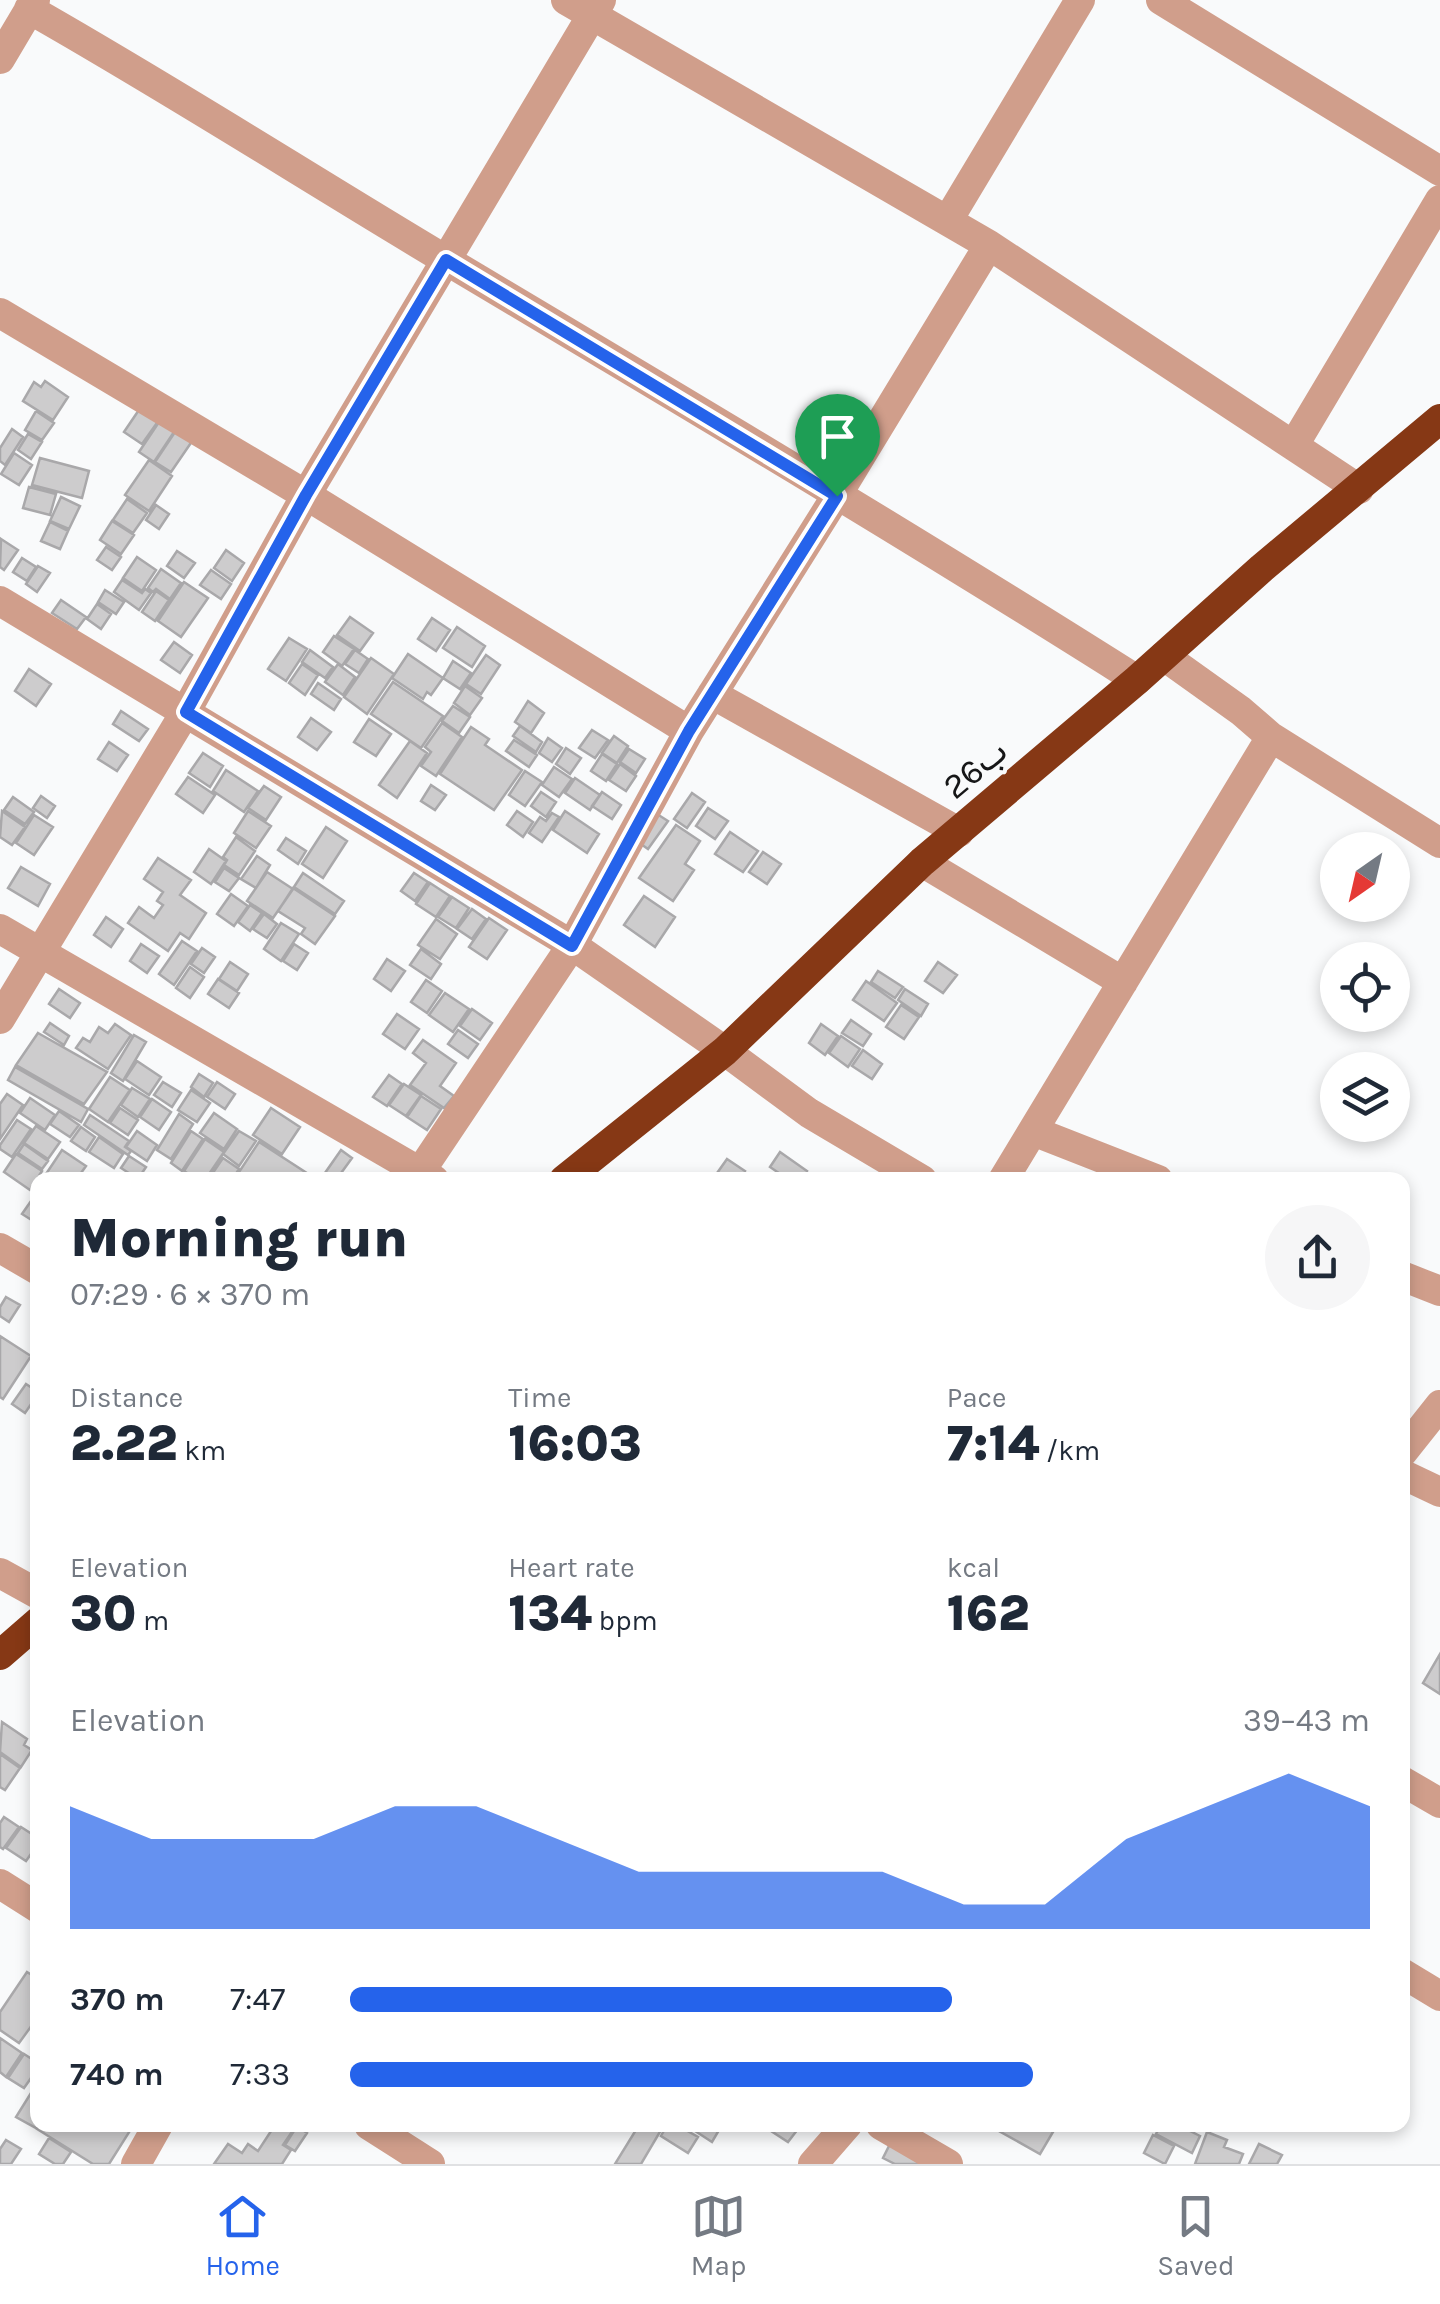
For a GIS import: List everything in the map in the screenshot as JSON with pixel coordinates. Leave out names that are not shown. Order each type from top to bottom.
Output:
[{"type":"highway","name":"26ب","points":[[574,1172],[725,1050],[922,862],[1440,419]]},
{"type":"highway","points":[[0,1655],[30,1629]]},
{"type":"street","points":[[948,220],[1080,0]]},
{"type":"street","points":[[1161,0],[1440,171]]},
{"type":"street","points":[[0,59],[32,5],[1136,680]]},
{"type":"street","points":[[0,1019],[186,712],[306,495],[446,260],[586,5],[989,245],[1358,489]]},
{"type":"street","points":[[1294,445],[1440,200]]},
{"type":"street","points":[[430,1172],[572,946],[689,731],[989,245]]},
{"type":"street","points":[[0,313],[306,495],[689,731]]},
{"type":"street","points":[[0,601],[572,946],[725,1050],[808,1113],[908,1172]]},
{"type":"street","points":[[1164,656],[1271,736],[1440,843]]},
{"type":"street","points":[[712,694],[959,832]]},
{"type":"street","points":[[1008,1172],[1271,736]]},
{"type":"street","points":[[922,862],[1123,982]]},
{"type":"street","points":[[0,929],[420,1172]]},
{"type":"street","points":[[1033,1131],[1138,1172]]},
{"type":"street","points":[[0,1248],[30,1265]]},
{"type":"street","points":[[1410,1279],[1440,1291]]},
{"type":"street","points":[[1410,1443],[1440,1404]]},
{"type":"street","points":[[1410,1478],[1440,1492]]},
{"type":"street","points":[[0,1572],[30,1589]]},
{"type":"street","points":[[1410,1786],[1440,1803]]},
{"type":"street","points":[[0,1884],[30,1903]]},
{"type":"street","points":[[1410,1979],[1440,1996]]},
{"type":"street","points":[[136,2164],[154,2132]]},
{"type":"street","points":[[380,2132],[430,2164]]},
{"type":"street","points":[[813,2164],[841,2132]]},
{"type":"street","points":[[893,2132],[948,2164]]},
{"type":"building","points":[[45,381],[68,397],[53,420],[23,401],[34,382],[41,387]]},
{"type":"building","points":[[145,401],[164,413],[142,444],[124,432]]},
{"type":"building","points":[[36,411],[54,423],[42,440],[25,430]]},
{"type":"building","points":[[165,413],[180,423],[154,462],[139,452]]},
{"type":"building","points":[[181,423],[197,434],[171,472],[155,462]]},
{"type":"building","points":[[12,429],[23,437],[5,465],[0,461],[0,448]]},
{"type":"building","points":[[28,434],[42,442],[31,459],[18,450]]},
{"type":"building","points":[[14,453],[32,465],[19,485],[1,474]]},
{"type":"building","points":[[40,458],[89,471],[82,498],[32,485]]},
{"type":"building","points":[[149,460],[172,476],[149,511],[125,495]]},
{"type":"building","points":[[29,487],[56,494],[50,515],[23,508]]},
{"type":"building","points":[[61,497],[80,506],[69,529],[50,521]]},
{"type":"building","points":[[127,499],[147,513],[133,533],[113,520]]},
{"type":"building","points":[[156,505],[169,514],[159,529],[146,520]]},
{"type":"building","points":[[112,521],[134,535],[121,554],[100,540]]},
{"type":"building","points":[[50,522],[68,531],[60,549],[41,541]]},
{"type":"building","points":[[1,539],[18,550],[4,570],[0,567]]},
{"type":"building","points":[[106,547],[121,557],[112,570],[97,560]]},
{"type":"building","points":[[226,550],[244,563],[232,581],[214,568]]},
{"type":"building","points":[[177,551],[195,563],[184,578],[167,566]]},
{"type":"building","points":[[137,557],[156,570],[142,591],[123,578]]},
{"type":"building","points":[[22,558],[36,567],[27,581],[13,572]]},
{"type":"building","points":[[38,566],[50,573],[37,592],[26,584]]},
{"type":"building","points":[[161,569],[181,583],[170,599],[148,588]]},
{"type":"building","points":[[211,570],[231,584],[221,599],[200,585]]},
{"type":"building","points":[[122,580],[142,593],[145,589],[151,593],[139,610],[114,592]]},
{"type":"building","points":[[184,582],[208,598],[181,637],[158,621]]},
{"type":"building","points":[[105,590],[124,602],[116,614],[98,602]]},
{"type":"building","points":[[156,591],[169,600],[155,621],[142,612]]},
{"type":"building","points":[[61,600],[86,617],[77,629],[52,613]]},
{"type":"building","points":[[97,604],[111,614],[101,629],[87,619]]},
{"type":"building","points":[[350,617],[373,633],[360,651],[337,635]]},
{"type":"building","points":[[432,618],[450,630],[436,651],[418,639]]},
{"type":"building","points":[[457,627],[485,646],[472,667],[443,648]]},
{"type":"building","points":[[334,636],[354,649],[342,666],[323,652]]},
{"type":"building","points":[[289,638],[307,649],[286,681],[268,669]]},
{"type":"building","points":[[174,642],[192,655],[180,673],[161,660]]},
{"type":"building","points":[[310,650],[333,667],[325,678],[302,662]]},
{"type":"building","points":[[355,650],[368,659],[359,673],[345,664]]},
{"type":"building","points":[[408,654],[443,678],[431,695],[427,692],[423,699],[392,678]]},
{"type":"building","points":[[486,655],[500,665],[481,694],[466,684]]},
{"type":"building","points":[[371,658],[394,674],[367,714],[344,697]]},
{"type":"building","points":[[453,661],[471,673],[460,689],[443,678]]},
{"type":"building","points":[[302,664],[318,675],[305,695],[289,683]]},
{"type":"building","points":[[338,664],[355,677],[343,695],[325,682]]},
{"type":"building","points":[[29,669],[51,684],[36,706],[15,691]]},
{"type":"building","points":[[393,682],[443,716],[421,748],[371,714]]},
{"type":"building","points":[[318,683],[341,699],[334,710],[311,694]]},
{"type":"building","points":[[465,686],[482,698],[470,715],[454,703]]},
{"type":"building","points":[[528,701],[544,713],[531,733],[515,722]]},
{"type":"building","points":[[453,706],[470,717],[459,733],[442,721]]},
{"type":"building","points":[[121,711],[148,729],[139,741],[113,724]]},
{"type":"building","points":[[311,718],[331,732],[317,750],[298,737]]},
{"type":"building","points":[[369,719],[391,734],[376,756],[354,742]]},
{"type":"building","points":[[442,723],[462,737],[436,776],[421,766],[431,752],[425,747]]},
{"type":"building","points":[[520,726],[542,742],[536,752],[513,736]]},
{"type":"building","points":[[471,727],[489,739],[485,745],[522,770],[494,810],[440,774]]},
{"type":"building","points":[[592,730],[608,740],[595,758],[579,748]]},
{"type":"building","points":[[614,736],[628,746],[617,763],[602,753]]},
{"type":"building","points":[[548,738],[562,748],[552,762],[539,753]]},
{"type":"building","points":[[514,740],[537,755],[529,767],[506,751]]},
{"type":"building","points":[[410,741],[427,753],[397,798],[379,785]]},
{"type":"building","points":[[109,742],[128,755],[117,771],[98,759]]},
{"type":"building","points":[[566,748],[581,758],[570,774],[556,764]]},
{"type":"building","points":[[629,749],[645,759],[636,773],[620,762]]},
{"type":"building","points":[[203,753],[223,766],[210,787],[189,773]]},
{"type":"building","points":[[602,754],[617,764],[606,781],[591,771]]},
{"type":"building","points":[[620,764],[636,776],[626,791],[609,780]]},
{"type":"building","points":[[554,767],[572,779],[559,797],[542,785]]},
{"type":"building","points":[[226,770],[258,791],[244,812],[213,791]]},
{"type":"building","points":[[525,771],[542,782],[525,806],[509,795]]},
{"type":"building","points":[[188,777],[215,795],[203,813],[176,794]]},
{"type":"building","points":[[575,778],[600,795],[590,810],[565,793]]},
{"type":"building","points":[[431,785],[446,795],[435,810],[421,801]]},
{"type":"building","points":[[264,786],[281,797],[266,820],[248,808]]},
{"type":"building","points":[[541,792],[556,802],[546,817],[531,806]]},
{"type":"building","points":[[602,792],[621,805],[612,819],[592,806]]},
{"type":"building","points":[[692,793],[705,802],[687,828],[674,819]]},
{"type":"building","points":[[41,796],[55,806],[47,818],[33,808]]},
{"type":"building","points":[[13,797],[34,812],[25,824],[4,810]]},
{"type":"building","points":[[708,808],[728,821],[715,839],[696,826]]},
{"type":"building","points":[[2,811],[25,827],[12,845],[0,837]]},
{"type":"building","points":[[248,811],[271,826],[256,848],[234,833]]},
{"type":"building","points":[[517,811],[533,822],[523,837],[507,825]]},
{"type":"building","points":[[565,811],[599,834],[587,853],[553,830]]},
{"type":"building","points":[[552,813],[559,817],[542,842],[529,833],[540,817],[546,821]]},
{"type":"building","points":[[657,814],[668,821],[648,849],[638,842]]},
{"type":"building","points":[[34,815],[53,827],[34,855],[16,843]]},
{"type":"building","points":[[676,825],[700,841],[685,864],[694,870],[673,901],[639,878]]},
{"type":"building","points":[[326,827],[347,841],[323,878],[302,864]]},
{"type":"building","points":[[730,832],[758,851],[743,872],[715,854]]},
{"type":"building","points":[[236,837],[255,851],[239,875],[224,865],[227,860],[223,857]]},
{"type":"building","points":[[286,838],[306,851],[298,864],[278,850]]},
{"type":"building","points":[[209,849],[226,861],[211,884],[194,872]]},
{"type":"building","points":[[763,852],[781,864],[767,884],[749,872]]},
{"type":"building","points":[[257,856],[270,865],[256,888],[241,879]]},
{"type":"building","points":[[158,858],[191,880],[180,895],[206,913],[189,939],[180,933],[168,951],[128,923],[139,907],[154,918],[163,905],[157,901],[163,892],[144,879]]},
{"type":"building","points":[[21,867],[50,884],[38,906],[8,888]]},
{"type":"building","points":[[224,868],[239,878],[229,891],[215,882]]},
{"type":"building","points":[[267,872],[293,889],[273,918],[247,901]]},
{"type":"building","points":[[303,873],[344,901],[335,914],[294,887]]},
{"type":"building","points":[[414,873],[428,882],[415,901],[401,891]]},
{"type":"building","points":[[430,883],[450,896],[436,917],[416,904]]},
{"type":"building","points":[[293,888],[335,916],[315,944],[301,934],[305,928],[278,911]]},
{"type":"building","points":[[231,894],[248,906],[234,926],[217,914]]},
{"type":"building","points":[[644,896],[675,917],[655,947],[624,925]]},
{"type":"building","points":[[452,897],[469,908],[456,928],[438,917]]},
{"type":"building","points":[[250,905],[262,913],[250,931],[238,922]]},
{"type":"building","points":[[472,909],[486,919],[472,939],[457,929]]},
{"type":"building","points":[[264,914],[277,924],[267,938],[253,929]]},
{"type":"building","points":[[106,917],[123,929],[111,947],[94,935]]},
{"type":"building","points":[[489,918],[507,930],[487,959],[469,947]]},
{"type":"building","points":[[436,919],[457,934],[440,959],[418,945]]},
{"type":"building","points":[[281,923],[299,934],[281,961],[264,949]]},
{"type":"building","points":[[182,941],[197,951],[174,985],[159,974]]},
{"type":"building","points":[[141,944],[159,956],[147,973],[130,961]]},
{"type":"building","points":[[294,944],[308,953],[297,970],[283,961]]},
{"type":"building","points":[[202,948],[215,957],[204,973],[191,964]]},
{"type":"building","points":[[421,949],[441,964],[431,979],[410,965]]},
{"type":"building","points":[[387,959],[405,971],[391,991],[374,979]]},
{"type":"building","points":[[230,962],[248,974],[237,991],[219,979]]},
{"type":"building","points":[[938,962],[957,975],[943,993],[925,981]]},
{"type":"building","points":[[190,967],[204,977],[190,998],[176,988]]},
{"type":"building","points":[[878,971],[903,987],[895,998],[871,982]]},
{"type":"building","points":[[218,979],[239,993],[229,1008],[208,994]]},
{"type":"building","points":[[426,980],[442,991],[427,1013],[411,1002]]},
{"type":"building","points":[[866,981],[897,1003],[884,1021],[853,1000]]},
{"type":"building","points":[[59,989],[80,1003],[70,1018],[49,1004]]},
{"type":"building","points":[[905,989],[928,1004],[921,1016],[898,1000]]},
{"type":"building","points":[[445,993],[469,1009],[453,1032],[429,1015]]},
{"type":"building","points":[[901,1005],[919,1017],[904,1039],[886,1027]]},
{"type":"building","points":[[472,1009],[492,1023],[480,1040],[460,1026]]},
{"type":"building","points":[[397,1014],[419,1029],[405,1049],[383,1034]]},
{"type":"building","points":[[851,1020],[871,1034],[863,1046],[842,1033]]},
{"type":"building","points":[[50,1023],[69,1036],[64,1045],[44,1032]]},
{"type":"building","points":[[115,1024],[131,1035],[108,1069],[76,1048],[83,1038],[90,1042],[99,1027],[108,1033]]},
{"type":"building","points":[[821,1024],[838,1036],[825,1055],[809,1043]]},
{"type":"building","points":[[458,1030],[478,1044],[468,1058],[448,1044]]},
{"type":"building","points":[[38,1033],[107,1072],[84,1104],[16,1065]]},
{"type":"building","points":[[134,1035],[146,1042],[123,1081],[111,1073]]},
{"type":"building","points":[[841,1036],[860,1049],[848,1067],[829,1053]]},
{"type":"building","points":[[423,1040],[456,1063],[440,1086],[454,1096],[444,1108],[410,1085],[426,1063],[413,1053]]},
{"type":"building","points":[[863,1050],[882,1064],[872,1079],[852,1066]]},
{"type":"building","points":[[137,1061],[161,1077],[149,1095],[125,1079]]},
{"type":"building","points":[[15,1067],[88,1109],[81,1122],[8,1080]]},
{"type":"building","points":[[199,1074],[213,1083],[204,1097],[191,1087]]},
{"type":"building","points":[[389,1075],[402,1084],[387,1106],[373,1097]]},
{"type":"building","points":[[110,1077],[130,1090],[108,1122],[89,1109]]},
{"type":"building","points":[[163,1082],[181,1093],[172,1107],[154,1095]]},
{"type":"building","points":[[217,1082],[235,1094],[225,1109],[207,1097]]},
{"type":"building","points":[[404,1084],[421,1095],[406,1116],[389,1105]]},
{"type":"building","points":[[132,1088],[150,1099],[138,1117],[121,1105]]},
{"type":"building","points":[[191,1090],[210,1103],[197,1122],[178,1110]]},
{"type":"building","points":[[7,1094],[23,1105],[0,1139],[0,1104]]},
{"type":"building","points":[[421,1096],[441,1109],[427,1130],[407,1117]]},
{"type":"building","points":[[30,1098],[55,1115],[45,1130],[20,1113]]},
{"type":"building","points":[[152,1099],[171,1112],[159,1130],[140,1117]]},
{"type":"building","points":[[120,1108],[138,1120],[128,1135],[110,1123]]},
{"type":"building","points":[[271,1108],[300,1127],[282,1154],[253,1135]]},
{"type":"building","points":[[59,1111],[79,1125],[70,1137],[50,1124]]},
{"type":"building","points":[[214,1113],[237,1129],[224,1149],[200,1133]]},
{"type":"building","points":[[179,1114],[193,1124],[171,1159],[157,1150]]},
{"type":"building","points":[[90,1115],[129,1141],[125,1147],[131,1151],[128,1155],[84,1125]]},
{"type":"building","points":[[17,1120],[31,1129],[12,1157],[0,1145]]},
{"type":"building","points":[[36,1126],[60,1142],[48,1159],[24,1143]]},
{"type":"building","points":[[81,1127],[95,1137],[86,1151],[71,1141]]},
{"type":"building","points":[[137,1131],[157,1145],[147,1161],[126,1147]]},
{"type":"building","points":[[191,1131],[203,1139],[182,1171],[171,1163]]},
{"type":"building","points":[[239,1131],[256,1141],[239,1166],[223,1154]]},
{"type":"building","points":[[99,1137],[123,1154],[114,1168],[89,1152]]},
{"type":"building","points":[[205,1139],[224,1152],[210,1172],[184,1171]]},
{"type":"building","points":[[259,1142],[305,1172],[239,1172]]},
{"type":"building","points":[[24,1144],[48,1161],[42,1169],[18,1153]]},
{"type":"building","points":[[62,1150],[86,1166],[82,1172],[47,1172]]},
{"type":"building","points":[[341,1150],[352,1158],[342,1172],[326,1172]]},
{"type":"building","points":[[780,1152],[807,1171],[777,1172],[770,1167]]},
{"type":"building","points":[[16,1154],[42,1171],[30,1172],[30,1190],[4,1172]]},
{"type":"building","points":[[129,1156],[146,1167],[143,1172],[121,1168]]},
{"type":"building","points":[[223,1158],[239,1169],[237,1172],[213,1172]]},
{"type":"building","points":[[727,1159],[745,1171],[744,1172],[718,1172]]},
{"type":"building","points":[[30,1202],[30,1219],[22,1214]]},
{"type":"building","points":[[6,1297],[20,1305],[9,1322],[0,1316]]},
{"type":"building","points":[[0,1336],[30,1358],[3,1399]]},
{"type":"building","points":[[26,1384],[30,1387],[30,1406],[25,1413],[12,1404]]},
{"type":"building","points":[[1440,1654],[1440,1694],[1423,1683]]},
{"type":"building","points":[[2,1722],[27,1739],[24,1745],[30,1749],[21,1767],[0,1752]]},
{"type":"building","points":[[0,1754],[20,1768],[5,1790],[0,1787]]},
{"type":"building","points":[[4,1817],[19,1827],[3,1849],[0,1823]]},
{"type":"building","points":[[21,1827],[30,1833],[30,1855],[26,1861],[6,1848]]},
{"type":"building","points":[[27,1972],[30,1974],[30,2028],[19,2043],[0,2030],[0,2012]]},
{"type":"building","points":[[0,2038],[22,2053],[6,2077],[0,2072]]},
{"type":"building","points":[[24,2054],[30,2058],[30,2079],[24,2088],[8,2078]]},
{"type":"building","points":[[30,2095],[30,2125],[16,2117]]},
{"type":"building","points":[[42,2132],[129,2132],[109,2164],[93,2164]]},
{"type":"building","points":[[270,2132],[292,2132],[283,2145],[291,2150],[282,2164],[214,2164],[228,2144],[242,2153],[248,2144],[258,2151]]},
{"type":"building","points":[[293,2132],[307,2133],[295,2151],[285,2145]]},
{"type":"building","points":[[635,2132],[660,2132],[641,2164],[615,2164]]},
{"type":"building","points":[[663,2132],[689,2132],[698,2137],[688,2153],[661,2136]]},
{"type":"building","points":[[697,2132],[718,2132],[712,2142]]},
{"type":"building","points":[[773,2132],[796,2132],[788,2142]]},
{"type":"building","points":[[1001,2132],[1053,2132],[1040,2154]]},
{"type":"building","points":[[1192,2132],[1200,2136],[1192,2153],[1156,2134]]},
{"type":"building","points":[[1207,2132],[1227,2140],[1224,2147],[1243,2154],[1239,2164],[1195,2164]]},
{"type":"building","points":[[1153,2135],[1174,2146],[1165,2164],[1144,2153]]},
{"type":"building","points":[[49,2138],[71,2152],[63,2164],[55,2164],[39,2154]]},
{"type":"building","points":[[893,2138],[940,2164],[895,2164],[883,2158]]},
{"type":"building","points":[[6,2140],[21,2149],[11,2164],[0,2164],[0,2149]]},
{"type":"building","points":[[1259,2144],[1282,2155],[1277,2164],[1249,2164]]},
{"type":"route","points":[[446,260],[837,496],[689,731],[572,946],[186,712],[306,495],[446,260]]}]
